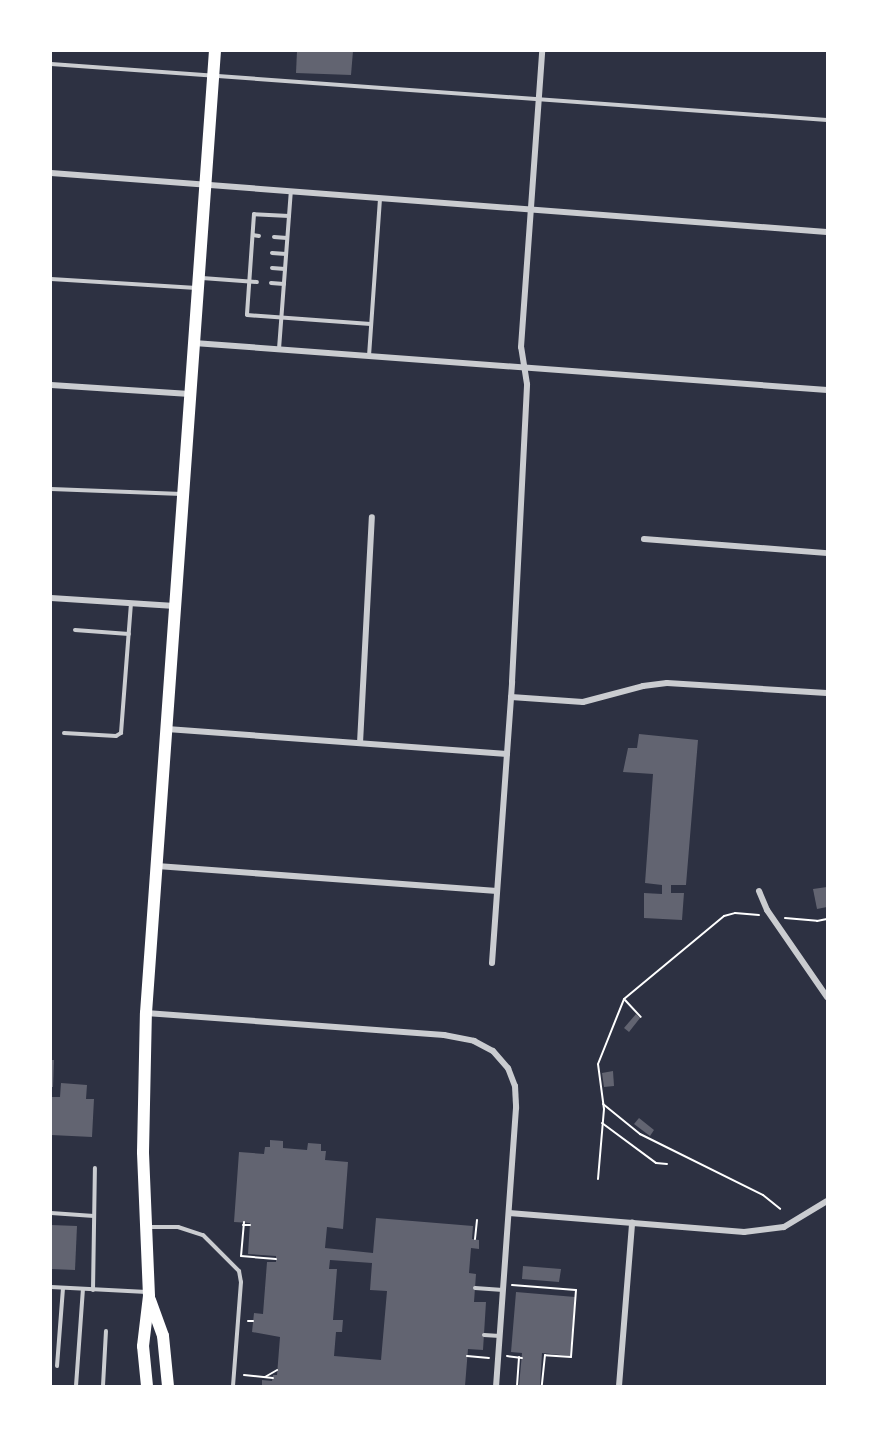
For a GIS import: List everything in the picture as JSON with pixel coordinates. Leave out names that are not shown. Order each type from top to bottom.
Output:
[{"type":"main road","points":[[147,1386],[143,1346],[148,1294],[143,1152],[146,1013],[215,51]]},
{"type":"main road","points":[[148,1294],[163,1336],[168,1386]]},
{"type":"street","points":[[492,963],[511,697],[527,384],[521,347],[542,51]]},
{"type":"street","points":[[51,173],[827,232]]},
{"type":"street","points":[[194,343],[827,390]]},
{"type":"street","points":[[51,385],[190,394]]},
{"type":"street","points":[[360,743],[372,517]]},
{"type":"street","points":[[644,539],[827,553]]},
{"type":"street","points":[[51,598],[175,606]]},
{"type":"street","points":[[511,697],[592,701],[619,692],[667,683],[827,693]]},
{"type":"street","points":[[166,729],[507,754]]},
{"type":"street","points":[[156,866],[497,891]]},
{"type":"street","points":[[759,891],[771,916],[827,997]]},
{"type":"street","points":[[146,1013],[444,1035],[474,1041],[493,1051],[508,1068],[514,1086],[516,1108],[496,1386]]},
{"type":"street","points":[[509,1213],[744,1232],[784,1227],[827,1200]]},
{"type":"street","points":[[619,1386],[632,1223]]},
{"type":"lane","points":[[51,64],[538,101],[827,120]]},
{"type":"lane","points":[[279,349],[291,190]]},
{"type":"lane","points":[[369,356],[381,197]]},
{"type":"lane","points":[[289,216],[254,214],[247,315],[371,324]]},
{"type":"lane","points":[[253,235],[259,236]]},
{"type":"lane","points":[[274,237],[287,238]]},
{"type":"lane","points":[[252,251],[259,251]]},
{"type":"lane","points":[[273,252],[286,254]]},
{"type":"lane","points":[[250,266],[259,267]]},
{"type":"lane","points":[[272,268],[285,268]]},
{"type":"lane","points":[[51,279],[198,283],[257,282]]},
{"type":"lane","points":[[271,283],[284,284]]},
{"type":"lane","points":[[51,489],[183,494]]},
{"type":"lane","points":[[64,733],[116,736],[121,733],[131,603]]},
{"type":"lane","points":[[75,630],[129,634]]},
{"type":"lane","points":[[93,1290],[95,1168]]},
{"type":"lane","points":[[51,1213],[94,1216]]},
{"type":"lane","points":[[145,1227],[178,1227],[203,1235],[239,1271],[241,1282],[233,1386]]},
{"type":"lane","points":[[51,1287],[148,1294]]},
{"type":"lane","points":[[57,1366],[63,1288]]},
{"type":"lane","points":[[476,1288],[503,1290]]},
{"type":"lane","points":[[75,1386],[83,1289]]},
{"type":"lane","points":[[103,1386],[105,1332]]},
{"type":"lane","points":[[484,1335],[500,1336]]},
{"type":"path","points":[[598,1179],[603,1104],[598,1064],[624,999],[724,916],[735,913],[817,921],[827,919]]},
{"type":"path","points":[[624,999],[641,1017]]},
{"type":"path","points":[[603,1104],[640,1134],[763,1195],[780,1209]]},
{"type":"path","points":[[602,1123],[656,1163],[667,1164]]},
{"type":"path","points":[[475,1239],[477,1220]]},
{"type":"path","points":[[250,1225],[244,1223],[241,1256],[276,1259]]},
{"type":"path","points":[[512,1285],[576,1290],[571,1357],[545,1355],[542,1386]]},
{"type":"path","points":[[249,1320],[253,1321]]},
{"type":"path","points":[[467,1356],[489,1358]]},
{"type":"path","points":[[498,1356],[520,1358],[517,1386]]},
{"type":"path","points":[[265,1377],[273,1370],[277,1370]]},
{"type":"path","points":[[244,1375],[273,1378]]},
{"type":"building","points":[[297,51],[353,51],[351,75],[296,73]]},
{"type":"building","points":[[639,734],[698,740],[686,885],[671,885],[671,893],[684,893],[682,920],[644,918],[644,893],[662,894],[662,885],[645,883],[653,774],[623,772],[628,748],[637,748]]},
{"type":"building","points":[[827,887],[827,907],[817,909],[813,889]]},
{"type":"building","points":[[636,1014],[640,1018],[629,1032],[624,1028]]},
{"type":"building","points":[[51,1060],[54,1060],[53,1087],[51,1087]]},
{"type":"building","points":[[613,1071],[614,1086],[604,1087],[602,1073]]},
{"type":"building","points":[[61,1083],[87,1085],[86,1099],[94,1099],[92,1137],[51,1135],[51,1097],[60,1097]]},
{"type":"building","points":[[639,1118],[654,1130],[650,1136],[634,1124]]},
{"type":"building","points":[[270,1140],[283,1141],[283,1148],[307,1150],[308,1143],[321,1144],[321,1151],[326,1151],[325,1160],[348,1162],[343,1229],[327,1227],[325,1248],[373,1253],[376,1218],[473,1226],[472,1239],[479,1240],[479,1249],[471,1248],[469,1273],[476,1274],[474,1302],[486,1302],[483,1350],[468,1349],[465,1386],[262,1386],[262,1380],[272,1381],[273,1375],[277,1375],[280,1337],[252,1332],[254,1313],[263,1314],[267,1262],[276,1262],[276,1256],[248,1254],[250,1223],[234,1222],[239,1152],[264,1154],[265,1147],[270,1147]],"holes":[[[330,1260],[372,1263],[370,1290],[387,1291],[381,1360],[334,1356],[336,1332],[342,1332],[343,1320],[333,1320],[337,1269],[329,1269]]]},
{"type":"building","points":[[51,1225],[77,1226],[75,1270],[51,1269]]},
{"type":"building","points":[[523,1266],[561,1269],[559,1282],[522,1279]]},
{"type":"building","points":[[516,1292],[575,1297],[570,1356],[542,1353],[540,1386],[519,1386],[522,1353],[511,1352]]}]
